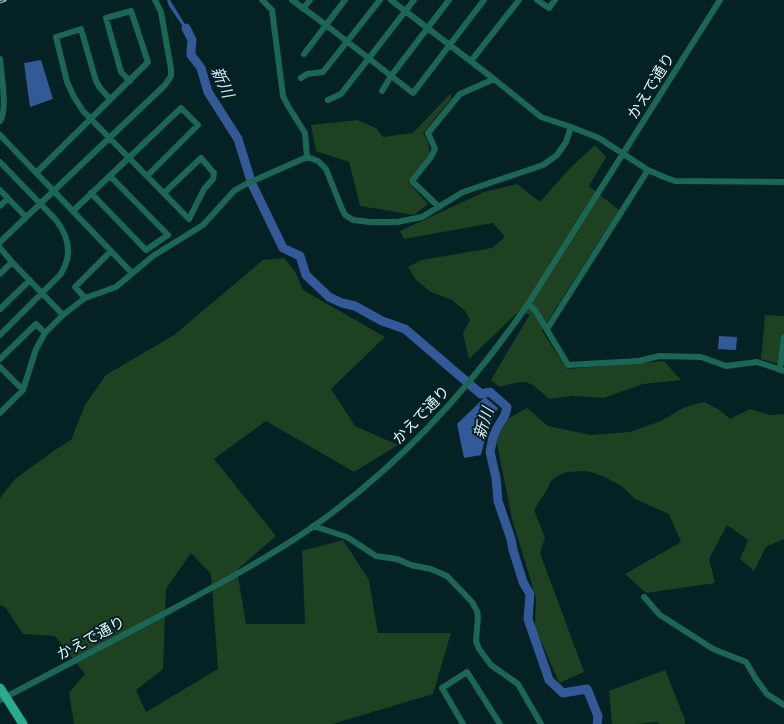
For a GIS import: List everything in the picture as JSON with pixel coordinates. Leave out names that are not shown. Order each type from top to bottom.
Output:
[{"type":"main road","points":[[0,688],[3,698],[23,724]]},
{"type":"street","points":[[0,242],[165,85],[170,76],[171,68],[160,12],[155,0]]},
{"type":"street","points":[[262,0],[272,10],[283,96],[305,132],[308,157]]},
{"type":"street","points":[[292,0],[413,93],[484,0]]},
{"type":"street","points":[[303,9],[310,0]]},
{"type":"street","points":[[304,54],[345,0]]},
{"type":"street","points":[[301,78],[307,74],[323,72],[380,0]]},
{"type":"street","points":[[391,0],[542,117],[599,138],[648,170],[675,181],[782,182]]},
{"type":"street","points":[[328,100],[342,94],[414,0]]},
{"type":"street","points":[[382,91],[391,76],[450,0]]},
{"type":"street","points":[[471,61],[519,0]]},
{"type":"street","points":[[537,0],[549,8],[555,0]]},
{"type":"street","name":"かえで通り","points":[[3,698],[239,573],[313,526],[358,492],[414,442],[442,414],[471,379],[503,340],[528,304],[720,0]]},
{"type":"street","points":[[36,173],[90,118],[130,81],[148,62],[131,11],[106,18],[121,72],[130,81]]},
{"type":"street","points":[[110,99],[96,81],[81,28],[56,37],[67,82],[83,111],[189,219],[204,189],[213,178],[214,173],[201,158],[164,193]]},
{"type":"street","points":[[0,59],[2,99],[2,118],[0,121]]},
{"type":"street","points":[[439,207],[412,181],[435,149],[428,133],[460,94],[494,79]]},
{"type":"street","points":[[73,211],[181,108],[198,125],[147,176]]},
{"type":"street","points":[[1,409],[23,390],[36,349],[44,333],[63,315],[85,298],[116,287],[154,256],[203,225],[234,191],[244,185],[308,157],[318,161],[326,169],[343,213],[348,218],[370,222],[397,222],[422,217],[463,192],[542,165],[558,155],[566,142],[571,127]]},
{"type":"street","points":[[0,135],[132,273]]},
{"type":"street","points":[[0,162],[56,220],[63,229],[68,248],[66,266],[60,276],[0,335]]},
{"type":"street","points":[[547,329],[648,170]]},
{"type":"street","points":[[91,193],[146,250],[168,235],[110,176]]},
{"type":"street","points":[[0,190],[26,217]]},
{"type":"street","points":[[0,206],[8,198]]},
{"type":"street","points":[[0,248],[63,315]]},
{"type":"street","points":[[85,298],[76,287],[111,251]]},
{"type":"street","points":[[0,274],[12,262]]},
{"type":"street","points":[[0,309],[30,280]]},
{"type":"street","points":[[528,304],[535,310],[568,365],[639,361],[659,356],[701,357],[726,366],[757,362],[782,371],[784,337]]},
{"type":"street","points":[[0,359],[36,324],[44,333]]},
{"type":"street","points":[[0,367],[23,390]]},
{"type":"street","points":[[313,526],[347,537],[376,556],[397,559],[447,576],[472,602],[477,611],[476,641],[479,649],[491,665],[518,684],[541,724]]},
{"type":"street","points":[[644,597],[660,615],[713,648],[746,662],[767,694],[784,706]]},
{"type":"street","points":[[463,724],[442,688],[467,672],[500,724]]},
{"type":"green space","points":[[451,93],[451,99],[423,133],[428,141],[430,155],[408,182],[428,204],[414,215],[360,206],[349,162],[316,151],[311,125],[357,120],[376,128],[383,137],[413,133]]},
{"type":"green space","points":[[595,145],[606,157],[589,186],[619,210],[542,331],[567,369],[664,361],[681,380],[643,384],[604,398],[573,396],[549,399],[527,382],[500,387],[491,380],[530,314],[516,314],[469,359],[463,333],[470,320],[465,311],[452,300],[431,292],[416,280],[408,267],[421,260],[492,248],[505,237],[493,223],[404,239],[400,231],[484,192],[517,184],[540,202],[570,168]]},
{"type":"green space","points":[[284,258],[295,271],[303,290],[385,337],[331,389],[355,426],[398,445],[354,472],[266,421],[214,459],[276,536],[237,570],[246,624],[305,624],[302,551],[343,540],[369,580],[378,633],[451,633],[433,694],[332,724],[74,724],[69,693],[85,674],[55,636],[23,634],[5,607],[0,605],[0,498],[15,479],[71,440],[85,405],[106,375],[174,335],[263,260]],"holes":[[[191,553],[211,574],[218,669],[146,712],[136,690],[163,669],[166,589]]]},
{"type":"green space","points":[[765,315],[784,316],[784,366],[761,359]]},
{"type":"green space","points":[[704,402],[718,409],[730,419],[750,409],[769,415],[784,414],[784,539],[766,547],[754,571],[740,559],[748,540],[727,525],[709,559],[715,583],[646,593],[625,574],[681,542],[669,514],[635,499],[623,487],[594,473],[587,471],[568,472],[556,477],[550,482],[534,510],[545,538],[540,553],[584,672],[559,683],[535,627],[536,598],[512,519],[496,439],[504,421],[527,408],[548,426],[591,435],[630,432],[661,421],[683,408]]},
{"type":"green space","points":[[665,670],[685,724],[659,724],[658,722],[612,724],[609,691]]},
{"type":"water","points":[[167,0],[170,0],[193,37],[190,37]]},
{"type":"water","points":[[41,60],[53,99],[30,107],[24,63]]},
{"type":"water","points":[[719,336],[737,337],[736,350],[718,349]]},
{"type":"water","points":[[485,397],[498,408],[489,424],[481,455],[464,458],[457,424]]},
{"type":"waterway","name":"新川","points":[[186,28],[192,40],[191,55],[201,68],[208,92],[238,139],[250,178]]},
{"type":"waterway","name":"新川","points":[[252,184],[283,248],[300,256],[306,275],[329,297],[355,306],[382,321],[405,329],[481,394],[490,392],[507,407],[505,415],[493,437],[490,452],[496,478],[498,501],[523,582],[530,594],[528,619],[549,680],[563,693],[587,689],[598,716],[597,724]]},
{"type":"railway","points":[[0,2],[5,0]]}]
